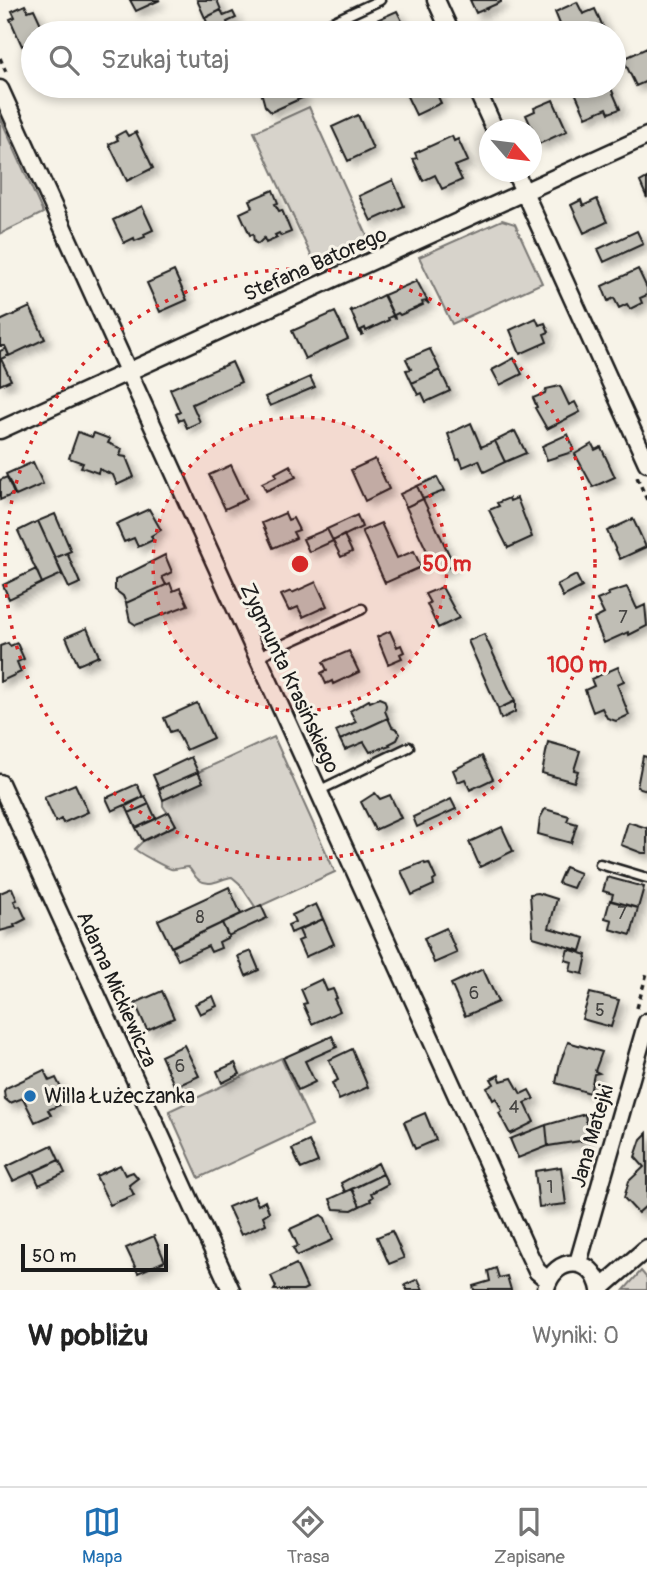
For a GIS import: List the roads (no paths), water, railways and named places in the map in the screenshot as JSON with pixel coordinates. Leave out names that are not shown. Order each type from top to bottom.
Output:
[{"type":"street","points":[[436,0],[446,21]]},
{"type":"street","name":"Zygmunta Krasińskiego","points":[[6,86],[127,372],[525,1246],[547,1285]]},
{"type":"street","points":[[480,98],[490,119]]},
{"type":"street","name":"Stefana Batorego","points":[[0,430],[647,136]]},
{"type":"street","points":[[519,182],[642,469]]},
{"type":"street","name":"Adama Mickiewicza","points":[[0,783],[231,1290]]},
{"type":"street","name":"Jana Matejki","points":[[578,1264],[641,1017]]},
{"type":"street","points":[[547,1285],[560,1267],[578,1264],[593,1272],[600,1289],[647,1248]]},
{"type":"lane","points":[[334,21],[380,0]]},
{"type":"lane","points":[[256,657],[362,609]]},
{"type":"lane","points":[[318,791],[409,747]]},
{"type":"lane","points":[[600,864],[647,877]]},
{"type":"place","name":"Willa Łużeczanka","points":[[30,1096]]}]
